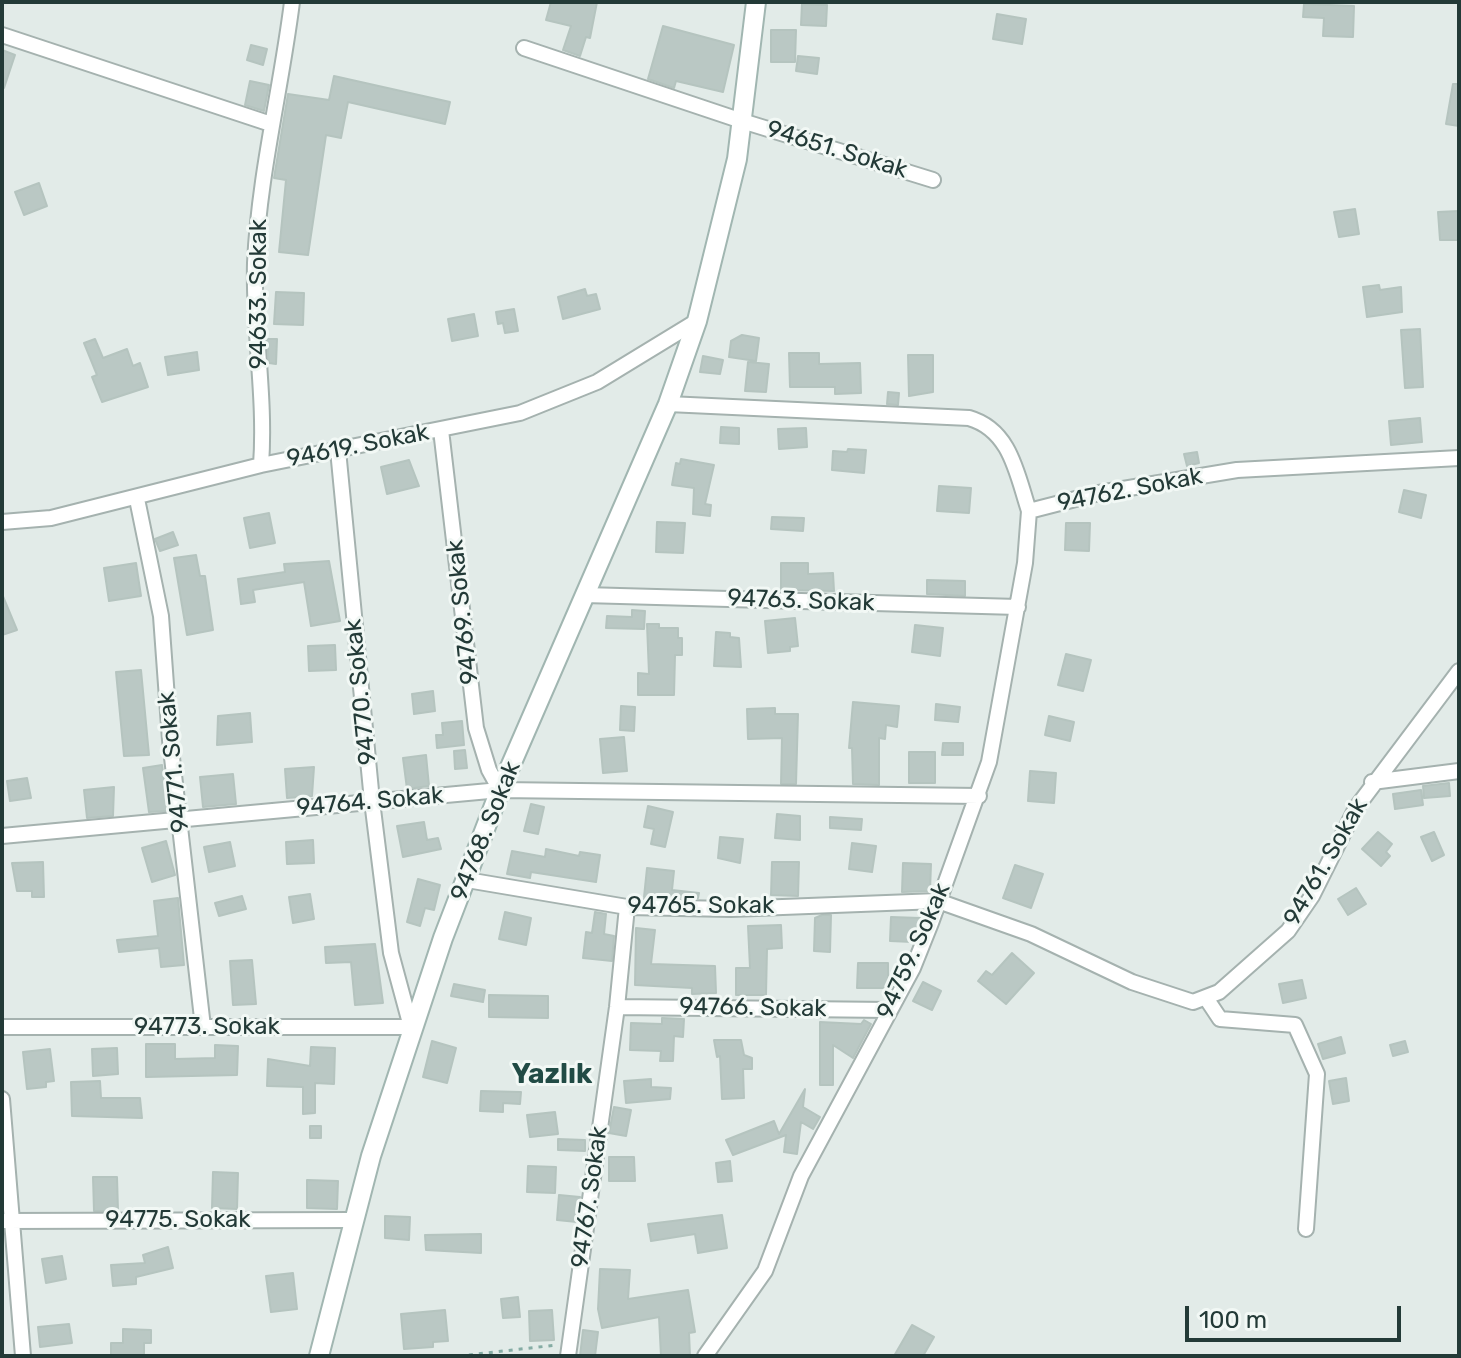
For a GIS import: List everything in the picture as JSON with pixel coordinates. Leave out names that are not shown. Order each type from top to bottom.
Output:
[{"type":"street","name":"94633. Sokak","points":[[261,465],[263,418],[255,344],[255,273],[261,185],[292,2]]},
{"type":"street","name":"94768. Sokak","points":[[319,1356],[354,1220],[411,1027],[500,790],[668,404],[697,321],[730,192],[756,2]]},
{"type":"street","points":[[2,35],[271,124]]},
{"type":"street","name":"94651. Sokak","points":[[524,48],[742,121],[933,180]]},
{"type":"street","name":"94619. Sokak","points":[[2,522],[51,518],[137,499],[261,465],[520,413],[572,395],[697,321]]},
{"type":"street","name":"94762. Sokak","points":[[668,404],[969,418],[990,426],[1000,436],[1029,511],[1099,493],[1237,470],[1459,458]]},
{"type":"street","name":"94769. Sokak","points":[[441,430],[476,728],[489,770],[500,790]]},
{"type":"street","name":"94770. Sokak","points":[[338,450],[372,801],[391,953],[411,1027]]},
{"type":"street","name":"94771. Sokak","points":[[137,499],[161,616],[203,1027]]},
{"type":"street","name":"94759. Sokak","points":[[705,1356],[765,1271],[801,1176],[913,968],[979,796],[999,720],[1018,607],[1029,511]]},
{"type":"street","name":"94763. Sokak","points":[[584,595],[1018,607]]},
{"type":"street","name":"94761. Sokak","points":[[1206,998],[1265,952],[1301,914],[1372,782],[1459,671]]},
{"type":"street","points":[[1372,782],[1459,771]]},
{"type":"street","name":"94764. Sokak","points":[[2,836],[500,790],[979,796]]},
{"type":"street","name":"94765. Sokak","points":[[467,880],[627,907],[716,909],[938,901]]},
{"type":"street","points":[[938,901],[1031,934],[1165,995],[1193,1002],[1206,998],[1220,1019],[1295,1025],[1309,1050],[1317,1074],[1306,1229]]},
{"type":"street","name":"94767. Sokak","points":[[568,1350],[617,1007],[627,907]]},
{"type":"street","name":"94766. Sokak","points":[[617,1007],[889,1010]]},
{"type":"street","name":"94773. Sokak","points":[[2,1027],[411,1027]]},
{"type":"street","points":[[2,1099],[7,1221],[23,1356]]},
{"type":"street","name":"94775. Sokak","points":[[7,1221],[354,1220]]},
{"type":"path","points":[[459,1356],[568,1350]]},
{"type":"building","points":[[551,2],[597,2],[590,38],[586,37],[580,56],[563,50],[571,26],[546,20]]},
{"type":"building","points":[[802,4],[827,5],[826,26],[801,25]]},
{"type":"building","points":[[1304,4],[1354,6],[1353,37],[1323,36],[1324,18],[1303,17]]},
{"type":"building","points":[[997,14],[1026,19],[1022,44],[993,39]]},
{"type":"building","points":[[663,26],[734,45],[723,92],[676,81],[674,88],[648,79]]},
{"type":"building","points":[[771,30],[796,30],[795,62],[771,62]]},
{"type":"building","points":[[251,45],[267,49],[263,65],[247,60]]},
{"type":"building","points":[[2,50],[15,55],[4,88],[2,88]]},
{"type":"building","points":[[798,56],[819,58],[817,74],[796,71]]},
{"type":"building","points":[[334,76],[450,102],[445,124],[348,102],[341,138],[326,135],[308,255],[279,252],[286,180],[274,178],[288,94],[329,100]]},
{"type":"building","points":[[250,81],[269,85],[264,111],[245,105]]},
{"type":"building","points":[[1453,84],[1459,84],[1459,126],[1446,124]]},
{"type":"building","points":[[39,183],[47,206],[24,215],[15,192]]},
{"type":"building","points":[[1355,209],[1359,234],[1339,237],[1334,212]]},
{"type":"building","points":[[1459,211],[1459,240],[1440,240],[1438,212]]},
{"type":"building","points":[[1379,285],[1380,290],[1401,287],[1402,312],[1367,317],[1363,287]]},
{"type":"building","points":[[585,289],[587,296],[596,294],[600,309],[563,319],[558,297]]},
{"type":"building","points":[[276,292],[304,293],[303,325],[274,324]]},
{"type":"building","points":[[514,309],[518,331],[505,333],[503,323],[498,324],[496,312]]},
{"type":"building","points":[[474,314],[478,336],[452,341],[448,319]]},
{"type":"building","points":[[1420,329],[1423,387],[1405,388],[1401,330]]},
{"type":"building","points":[[742,335],[759,338],[756,361],[729,357],[731,341]]},
{"type":"building","points":[[95,339],[103,358],[127,349],[133,366],[140,363],[148,387],[102,402],[92,377],[97,375],[84,343]]},
{"type":"building","points":[[267,339],[277,339],[276,364],[269,363]]},
{"type":"building","points":[[197,352],[199,370],[168,375],[165,357]]},
{"type":"building","points":[[789,353],[819,353],[819,364],[860,363],[861,393],[835,394],[835,387],[790,387]]},
{"type":"building","points":[[908,355],[933,355],[933,392],[909,396]]},
{"type":"building","points":[[703,356],[723,360],[720,374],[700,372]]},
{"type":"building","points":[[748,362],[769,364],[766,392],[745,391]]},
{"type":"building","points":[[888,392],[899,393],[898,405],[887,404]]},
{"type":"building","points":[[1420,418],[1422,442],[1391,445],[1389,421]]},
{"type":"building","points":[[721,427],[739,428],[739,444],[720,443]]},
{"type":"building","points":[[806,428],[807,447],[779,449],[778,429]]},
{"type":"building","points":[[848,449],[866,450],[864,473],[832,470],[833,451],[847,452]]},
{"type":"building","points":[[1197,452],[1199,463],[1187,466],[1184,454]]},
{"type":"building","points":[[681,459],[714,465],[705,504],[711,505],[710,516],[693,514],[694,488],[672,485],[676,463],[680,464]]},
{"type":"building","points":[[409,460],[419,486],[387,494],[381,467]]},
{"type":"building","points":[[939,486],[971,488],[969,513],[937,511]]},
{"type":"building","points":[[1404,490],[1426,495],[1421,518],[1399,512]]},
{"type":"building","points":[[269,513],[275,543],[250,548],[244,518]]},
{"type":"building","points":[[772,517],[804,518],[803,531],[771,529]]},
{"type":"building","points":[[657,522],[685,523],[683,553],[656,552]]},
{"type":"building","points":[[1066,523],[1090,523],[1089,551],[1065,550]]},
{"type":"building","points":[[173,532],[178,545],[160,551],[155,539]]},
{"type":"building","points":[[196,555],[200,576],[205,576],[213,630],[187,635],[174,558]]},
{"type":"building","points":[[329,561],[340,621],[311,626],[304,582],[253,590],[255,602],[241,604],[238,579],[285,572],[284,564]]},
{"type":"building","points":[[136,563],[141,596],[109,601],[104,568]]},
{"type":"building","points":[[781,563],[808,563],[808,574],[833,573],[834,591],[781,590]]},
{"type":"building","points":[[927,580],[965,581],[965,596],[927,594]]},
{"type":"building","points":[[2,594],[17,630],[2,635]]},
{"type":"building","points":[[632,610],[645,611],[644,629],[606,628],[607,616],[632,617]]},
{"type":"building","points":[[795,618],[798,646],[790,647],[790,651],[768,653],[765,621]]},
{"type":"building","points":[[647,624],[659,624],[659,628],[678,628],[678,638],[682,638],[682,655],[675,655],[674,695],[638,695],[638,673],[649,674]]},
{"type":"building","points":[[915,625],[943,628],[940,656],[912,652]]},
{"type":"building","points":[[716,632],[730,633],[730,637],[739,638],[741,667],[714,666]]},
{"type":"building","points":[[335,645],[336,670],[309,671],[308,646]]},
{"type":"building","points":[[1066,654],[1091,660],[1083,691],[1058,685]]},
{"type":"building","points":[[141,670],[149,755],[124,756],[116,672]]},
{"type":"building","points":[[433,691],[435,711],[414,714],[412,694]]},
{"type":"building","points":[[853,702],[899,706],[897,727],[886,725],[885,739],[879,738],[879,785],[853,784],[852,748],[849,748]]},
{"type":"building","points":[[936,704],[960,707],[958,722],[935,720]]},
{"type":"building","points":[[621,706],[635,707],[634,731],[620,730]]},
{"type":"building","points":[[775,708],[775,714],[798,714],[796,784],[781,784],[782,738],[748,739],[747,709]]},
{"type":"building","points":[[250,713],[252,742],[217,745],[218,716]]},
{"type":"building","points":[[1049,716],[1074,722],[1070,741],[1045,735]]},
{"type":"building","points":[[462,721],[464,745],[437,748],[436,735],[443,735],[442,723]]},
{"type":"building","points":[[624,737],[627,771],[603,773],[600,739]]},
{"type":"building","points":[[943,743],[963,743],[963,755],[942,755]]},
{"type":"building","points":[[465,750],[467,768],[455,769],[454,751]]},
{"type":"building","points":[[909,752],[935,752],[935,783],[909,783]]},
{"type":"building","points":[[426,755],[429,786],[407,789],[403,758]]},
{"type":"building","points":[[162,765],[168,811],[149,812],[143,768]]},
{"type":"building","points":[[314,767],[312,796],[287,798],[285,769]]},
{"type":"building","points":[[1030,771],[1056,773],[1054,803],[1028,801]]},
{"type":"building","points":[[233,774],[236,804],[203,807],[200,777]]},
{"type":"building","points":[[27,778],[31,798],[10,801],[7,781]]},
{"type":"building","points":[[1449,783],[1450,796],[1424,798],[1423,786]]},
{"type":"building","points":[[114,787],[113,816],[87,818],[84,790]]},
{"type":"building","points":[[1421,790],[1423,805],[1395,809],[1393,794]]},
{"type":"building","points":[[531,804],[544,807],[538,834],[524,831]]},
{"type":"building","points":[[648,806],[673,812],[665,847],[651,844],[654,829],[644,827]]},
{"type":"building","points":[[777,814],[800,816],[800,840],[775,838]]},
{"type":"building","points":[[830,817],[862,819],[861,830],[830,828]]},
{"type":"building","points":[[424,822],[427,840],[438,838],[441,849],[403,857],[397,826]]},
{"type":"building","points":[[1378,832],[1392,844],[1386,852],[1390,856],[1381,866],[1362,849]]},
{"type":"building","points":[[1434,832],[1444,855],[1432,861],[1421,837]]},
{"type":"building","points":[[720,837],[743,839],[740,863],[718,858]]},
{"type":"building","points":[[313,840],[314,863],[287,864],[286,842]]},
{"type":"building","points":[[166,841],[175,875],[152,882],[142,848]]},
{"type":"building","points":[[230,842],[235,866],[209,872],[204,847]]},
{"type":"building","points":[[852,843],[876,846],[872,872],[849,869]]},
{"type":"building","points":[[546,849],[579,856],[580,852],[600,855],[596,882],[531,872],[530,878],[507,874],[512,851],[545,857]]},
{"type":"building","points":[[43,862],[44,897],[32,897],[32,891],[17,891],[12,863]]},
{"type":"building","points":[[772,862],[799,862],[798,896],[771,895]]},
{"type":"building","points":[[903,863],[931,864],[930,891],[902,892]]},
{"type":"building","points":[[1015,865],[1043,874],[1031,908],[1003,898]]},
{"type":"building","points":[[647,868],[674,871],[672,890],[699,893],[698,898],[644,897]]},
{"type":"building","points":[[418,879],[440,885],[434,910],[425,908],[420,926],[407,922]]},
{"type":"building","points":[[1356,888],[1366,904],[1348,915],[1338,899]]},
{"type":"building","points":[[310,894],[314,919],[293,923],[289,897]]},
{"type":"building","points":[[242,896],[246,909],[219,916],[215,903]]},
{"type":"building","points":[[178,898],[184,965],[161,967],[159,948],[119,952],[117,940],[158,936],[154,901]]},
{"type":"building","points":[[505,912],[531,918],[526,945],[499,939]]},
{"type":"building","points":[[595,912],[606,914],[604,934],[614,936],[612,961],[583,958],[586,932],[592,933]]},
{"type":"building","points":[[831,915],[830,952],[814,951],[815,918]]},
{"type":"building","points":[[891,917],[920,918],[913,942],[890,941]]},
{"type":"building","points":[[781,925],[782,948],[767,949],[766,995],[736,995],[736,968],[750,968],[748,926]]},
{"type":"building","points":[[636,928],[655,930],[651,964],[715,966],[716,993],[692,994],[692,988],[635,985]]},
{"type":"building","points":[[375,944],[383,1003],[355,1005],[351,962],[326,963],[325,947]]},
{"type":"building","points":[[1012,953],[1034,973],[1006,1004],[978,981],[986,971],[992,975]]},
{"type":"building","points":[[252,960],[256,1004],[233,1005],[230,961]]},
{"type":"building","points":[[858,963],[888,963],[888,988],[857,988]]},
{"type":"building","points":[[1302,980],[1306,998],[1283,1003],[1279,984]]},
{"type":"building","points":[[923,982],[941,991],[932,1010],[913,1001]]},
{"type":"building","points":[[454,984],[485,990],[483,1002],[451,996]]},
{"type":"building","points":[[489,995],[548,996],[548,1018],[489,1017]]},
{"type":"building","points":[[662,1018],[684,1019],[683,1037],[674,1036],[673,1061],[660,1061],[661,1051],[630,1050],[631,1023],[662,1024]]},
{"type":"building","points":[[864,1020],[871,1024],[853,1058],[833,1045],[833,1085],[820,1085],[820,1022],[861,1024]]},
{"type":"building","points":[[1341,1037],[1345,1053],[1323,1059],[1318,1044]]},
{"type":"building","points":[[714,1040],[741,1040],[744,1055],[752,1058],[752,1069],[743,1069],[744,1098],[722,1099],[720,1056],[717,1057]]},
{"type":"building","points":[[432,1041],[456,1048],[447,1083],[423,1077]]},
{"type":"building","points":[[1405,1041],[1408,1052],[1393,1056],[1390,1045]]},
{"type":"building","points":[[146,1044],[175,1044],[175,1059],[215,1058],[215,1045],[238,1046],[237,1075],[146,1077]]},
{"type":"building","points":[[311,1047],[335,1048],[334,1084],[315,1083],[315,1113],[303,1114],[303,1087],[267,1086],[268,1059],[310,1066]]},
{"type":"building","points":[[117,1048],[118,1074],[93,1076],[92,1049]]},
{"type":"building","points":[[50,1049],[54,1081],[46,1082],[46,1087],[27,1089],[23,1052]]},
{"type":"building","points":[[1346,1078],[1349,1101],[1333,1104],[1329,1081]]},
{"type":"building","points":[[651,1079],[651,1087],[671,1088],[670,1099],[626,1103],[624,1081]]},
{"type":"building","points":[[100,1081],[101,1098],[140,1098],[142,1118],[72,1116],[71,1082]]},
{"type":"building","points":[[805,1089],[803,1107],[820,1117],[813,1129],[801,1122],[797,1154],[784,1152],[786,1135],[733,1155],[726,1140],[774,1121],[779,1134]]},
{"type":"building","points":[[481,1091],[521,1092],[520,1104],[503,1103],[503,1112],[480,1111]]},
{"type":"building","points":[[614,1107],[631,1110],[626,1136],[609,1133]]},
{"type":"building","points":[[555,1112],[558,1134],[530,1137],[527,1115]]},
{"type":"building","points":[[310,1126],[321,1126],[321,1138],[310,1138]]},
{"type":"building","points":[[558,1139],[585,1140],[585,1151],[558,1150]]},
{"type":"building","points":[[609,1157],[634,1157],[635,1181],[609,1181]]},
{"type":"building","points":[[730,1161],[732,1181],[718,1182],[716,1163]]},
{"type":"building","points":[[528,1166],[556,1167],[555,1193],[527,1192]]},
{"type":"building","points":[[213,1172],[238,1173],[237,1209],[212,1208]]},
{"type":"building","points":[[93,1177],[117,1177],[118,1211],[94,1211]]},
{"type":"building","points":[[307,1180],[338,1181],[337,1209],[307,1208]]},
{"type":"building","points":[[559,1195],[580,1197],[577,1222],[557,1220]]},
{"type":"building","points":[[722,1215],[727,1248],[698,1253],[695,1234],[651,1241],[648,1224]]},
{"type":"building","points":[[385,1216],[410,1217],[409,1240],[385,1238]]},
{"type":"building","points":[[481,1234],[481,1253],[426,1250],[425,1235]]},
{"type":"building","points":[[168,1247],[173,1268],[136,1277],[136,1284],[113,1286],[111,1265],[145,1263],[143,1255]]},
{"type":"building","points":[[62,1256],[66,1279],[46,1283],[42,1259]]},
{"type":"building","points":[[600,1269],[630,1270],[628,1299],[688,1290],[695,1332],[689,1333],[690,1356],[661,1356],[659,1317],[602,1328],[598,1309]]},
{"type":"building","points":[[293,1273],[297,1309],[271,1312],[266,1276]]},
{"type":"building","points":[[518,1297],[520,1317],[503,1318],[501,1299]]},
{"type":"building","points":[[445,1310],[448,1341],[433,1342],[433,1347],[404,1349],[401,1314]]},
{"type":"building","points":[[552,1310],[554,1340],[530,1341],[529,1311]]},
{"type":"building","points":[[69,1324],[72,1343],[40,1347],[38,1327]]},
{"type":"building","points":[[912,1325],[934,1337],[923,1356],[894,1356]]},
{"type":"building","points":[[123,1329],[151,1330],[151,1343],[144,1343],[144,1356],[111,1356],[111,1343],[123,1343]]},
{"type":"building","points":[[583,1330],[598,1332],[595,1356],[580,1356]]},
{"type":"district","name":"Yazlık","points":[[552,1075]]}]
